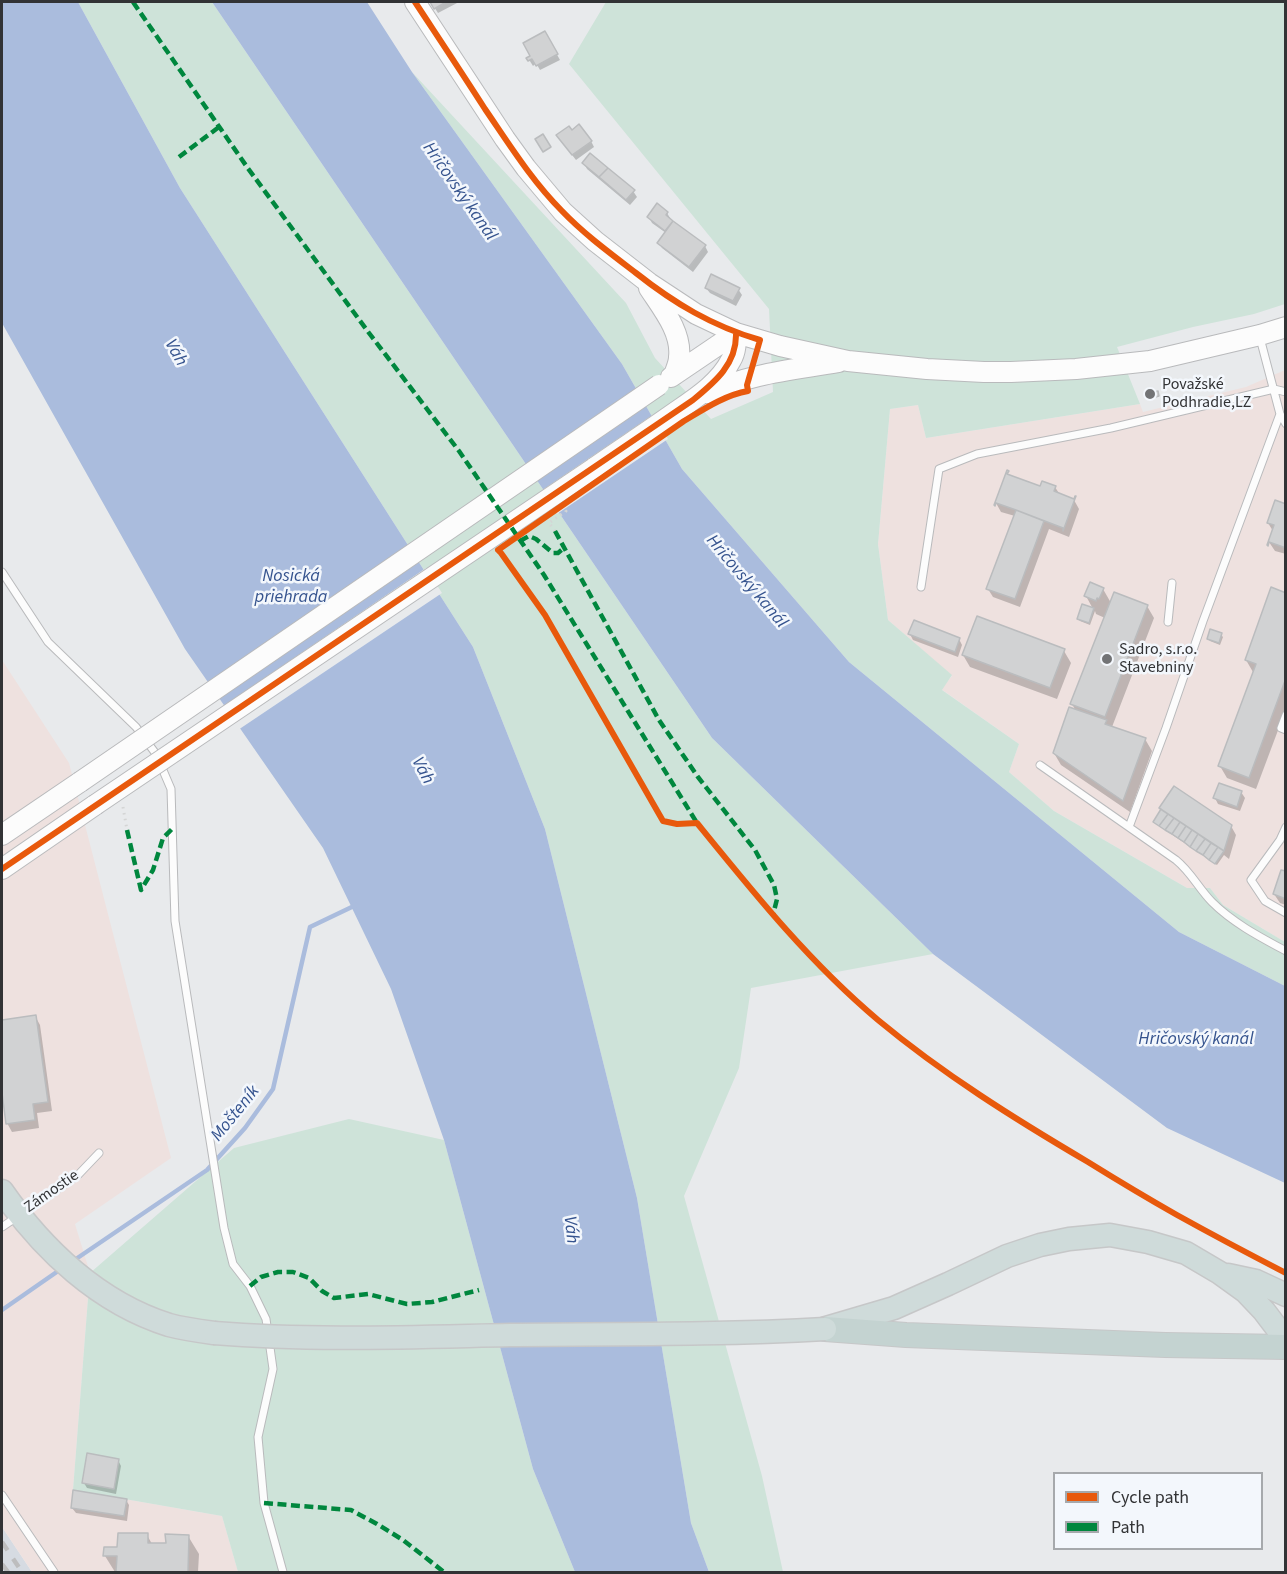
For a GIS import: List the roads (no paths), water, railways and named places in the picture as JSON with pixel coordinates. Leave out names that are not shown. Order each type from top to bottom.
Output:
[{"type":"highway","points":[[2,1191],[10,1222],[51,1251],[84,1280],[116,1301],[148,1317],[169,1325],[214,1333],[255,1336],[382,1337],[825,1329],[906,1335],[1286,1347]]},
{"type":"highway","points":[[825,1329],[894,1308],[1006,1256],[1069,1239],[1110,1235],[1148,1242],[1186,1253],[1220,1273],[1245,1291],[1286,1340]]},
{"type":"highway","points":[[1220,1273],[1256,1281],[1286,1295]]},
{"type":"main road","points":[[415,2],[505,139],[563,212],[595,242],[644,279],[696,314],[736,333],[780,346],[848,361],[984,372],[1064,369],[1150,361],[1286,327]]},
{"type":"main road","points":[[644,279],[675,332],[680,354],[667,380]]},
{"type":"main road","points":[[2,835],[736,333]]},
{"type":"main road","points":[[2,869],[685,405],[721,374],[732,360],[736,333]]},
{"type":"main road","points":[[685,405],[731,383],[770,372],[848,361]]},
{"type":"lane","points":[[1260,335],[1280,414],[1286,424]]},
{"type":"lane","points":[[921,587],[939,470],[977,454],[1111,428],[1274,389],[1286,392]]},
{"type":"lane","points":[[1129,827],[1280,414]]},
{"type":"lane","points":[[2,572],[48,642],[136,727],[156,754],[171,789],[175,921],[224,1228],[233,1264],[250,1286],[266,1319],[272,1356],[273,1369],[258,1437],[264,1503],[283,1572]]},
{"type":"lane","points":[[1168,622],[1172,583]]},
{"type":"lane","points":[[1286,715],[1281,728],[1286,730]]},
{"type":"lane","points":[[1040,765],[1186,868],[1211,902],[1235,922],[1286,951]]},
{"type":"lane","points":[[1286,827],[1280,840],[1251,880],[1265,901],[1286,913]]},
{"type":"lane","name":"Zámostie","points":[[10,1222],[78,1175],[99,1153]]},
{"type":"lane","points":[[2,1495],[54,1572]]},
{"type":"water","points":[[2,2],[78,2],[180,188],[473,647],[545,829],[637,1198],[691,1523],[709,1572],[575,1572],[533,1469],[444,1140],[391,989],[323,848],[185,649],[2,323]]},
{"type":"water","name":"Hričovský kanál","points":[[212,2],[367,2],[412,72],[622,364],[682,469],[849,662],[1179,932],[1285,986],[1285,1183],[1167,1128],[933,954],[712,738]]},
{"type":"waterway","name":"Mošteník","points":[[73,1261],[207,1170],[245,1128],[273,1089],[310,927],[356,905]]},
{"type":"waterway","name":"Mošteník","points":[[2,1310],[61,1269]]},
{"type":"railway","points":[[2,1542],[22,1572]]},
{"type":"railway","points":[[2,1564],[8,1572]]},
{"type":"place","name":"Považské Podhradie,LZ","points":[[1150,394]]},
{"type":"place","name":"Sadro, s.r.o. Stavebniny","points":[[1107,659]]},
{"type":"water label","name":"Váh","points":[[175,353]]},
{"type":"water label","name":"Nosická priehrada","points":[[291,587]]},
{"type":"water label","name":"Váh","points":[[422,771]]},
{"type":"water label","name":"Váh","points":[[570,1230]]}]
